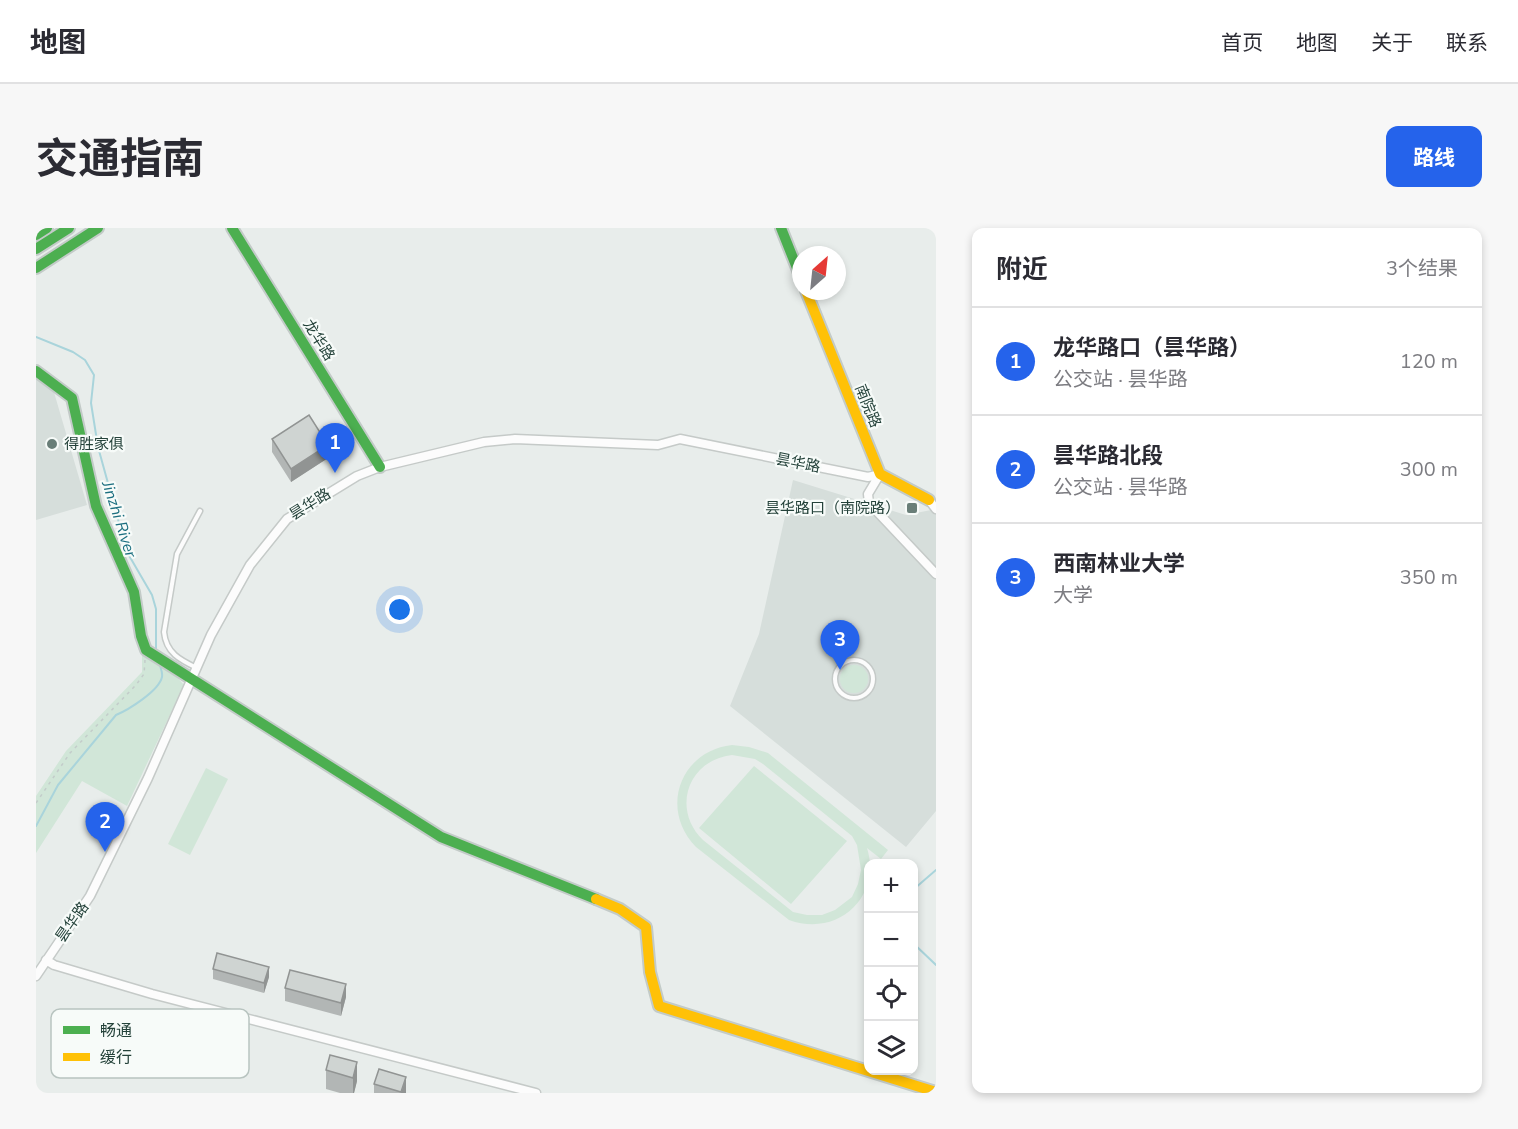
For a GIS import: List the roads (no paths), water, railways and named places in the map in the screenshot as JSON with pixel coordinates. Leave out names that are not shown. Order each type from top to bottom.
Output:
[{"type":"main road","points":[[36,235],[47,228]]},
{"type":"main road","points":[[36,249],[69,228]]},
{"type":"main road","points":[[36,268],[98,228]]},
{"type":"main road","name":"龙华路","points":[[232,228],[380,467]]},
{"type":"main road","points":[[781,228],[792,256]]},
{"type":"main road","name":"南院路","points":[[810,300],[880,474]]},
{"type":"main road","points":[[36,371],[72,398],[96,506],[134,592],[142,642],[146,650],[441,837],[620,909],[646,927],[651,981],[659,1005],[671,1011],[936,1092]]},
{"type":"main road","points":[[880,474],[934,503]]},
{"type":"street","name":"昙华路","points":[[36,976],[90,896],[193,681],[211,635],[250,565],[287,519],[357,476],[380,467],[484,442],[515,439],[657,445],[680,439],[868,477],[880,474]]},
{"type":"street","points":[[880,474],[868,494],[869,503],[936,574]]},
{"type":"street","points":[[46,960],[54,965],[210,1009]]},
{"type":"street","points":[[249,1019],[536,1093]]},
{"type":"lane","points":[[198,668],[173,655],[168,649],[164,632],[177,554],[200,511]]},
{"type":"lane","points":[[848,661],[862,662],[872,672],[872,687],[861,697],[847,696],[837,686],[837,671],[848,661]]},
{"type":"waterway","name":"Jinzhi River","points":[[36,337],[73,352],[85,360],[94,375],[91,403],[98,447],[127,552],[152,595],[156,609],[156,651]]},
{"type":"waterway","name":"Jinzhi River","points":[[36,826],[58,785],[116,715],[142,699],[160,682],[162,671],[159,662]]},
{"type":"waterway","points":[[918,886],[936,870]]},
{"type":"waterway","points":[[918,948],[936,965]]},
{"type":"place","name":"得胜家俱","points":[[52,444]]},
{"type":"place","name":"龙华路口（昙华路）","points":[[335,473]]},
{"type":"place","name":"昙华路口（南院路）","points":[[912,508]]},
{"type":"place","name":"西南林业大学","points":[[840,670]]},
{"type":"place","name":"昙华路北段","points":[[105,852]]}]
